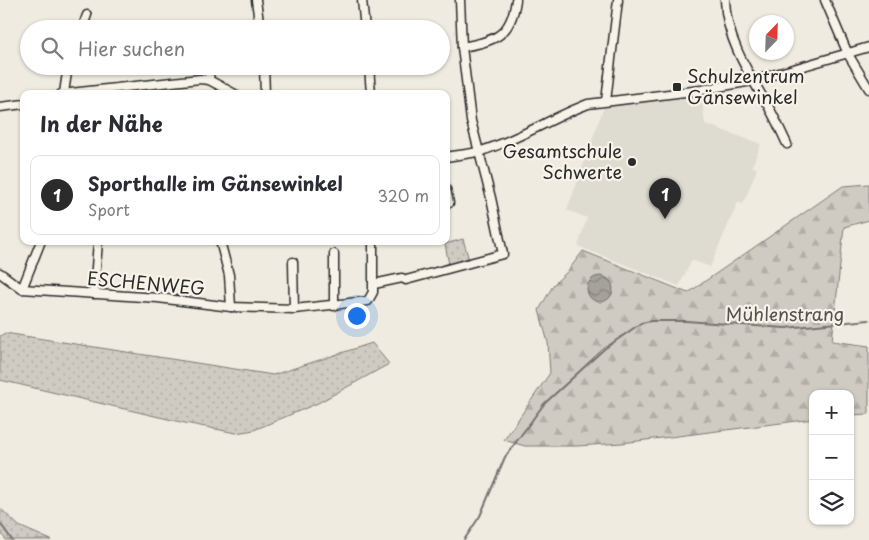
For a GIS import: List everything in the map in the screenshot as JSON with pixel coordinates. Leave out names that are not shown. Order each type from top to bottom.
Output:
[{"type":"street","points":[[256,0],[259,20]]},
{"type":"street","points":[[362,0],[364,20]]},
{"type":"street","points":[[373,245],[374,284],[402,278],[406,280],[503,254],[471,121],[462,47],[460,0]]},
{"type":"street","points":[[462,47],[487,43],[501,34],[508,26],[514,12],[516,0]]},
{"type":"street","points":[[606,101],[618,0]]},
{"type":"street","points":[[725,0],[732,38],[752,80],[787,144]]},
{"type":"street","points":[[825,0],[848,54],[869,89]]},
{"type":"street","points":[[85,20],[87,15]]},
{"type":"street","points":[[450,156],[479,152],[529,132],[571,110],[588,104],[697,90],[752,80],[869,47]]},
{"type":"street","points":[[63,90],[66,75]]},
{"type":"street","points":[[209,75],[209,80]]},
{"type":"street","points":[[265,75],[266,90]]},
{"type":"street","points":[[370,75],[371,90]]},
{"type":"street","points":[[113,90],[200,78],[230,90]]},
{"type":"street","points":[[0,108],[20,105]]},
{"type":"street","points":[[0,273],[22,289],[39,245]]},
{"type":"street","points":[[94,294],[98,245]]},
{"type":"street","points":[[221,245],[229,275],[231,307]]},
{"type":"street","points":[[334,254],[334,306]]},
{"type":"street","points":[[294,262],[294,309]]},
{"type":"street","name":"ESCHENWEG","points":[[22,289],[158,298],[231,307],[294,309],[368,301],[373,292],[374,284]]},
{"type":"shaded area","points":[[701,90],[705,124],[761,144],[752,166],[757,169],[743,204],[738,202],[710,267],[692,260],[679,286],[578,246],[587,218],[567,210],[606,101]]},
{"type":"green space","name":"Mühlenstrang","points":[[869,184],[869,220],[844,227],[832,341],[869,346],[869,414],[854,415],[854,390],[809,390],[809,420],[622,443],[577,446],[525,446],[504,440],[550,373],[548,343],[539,310],[554,284],[567,272],[583,251],[688,293],[843,186]]},
{"type":"green space","points":[[463,239],[469,260],[449,265],[445,245],[450,245],[450,243]]},
{"type":"green space","points":[[5,333],[273,375],[372,343],[389,364],[318,403],[254,430],[236,433],[0,380],[0,336]]},
{"type":"green space","points":[[0,508],[19,526],[51,540],[6,540],[0,532]]},
{"type":"water","points":[[600,276],[609,280],[613,289],[609,298],[600,302],[591,298],[587,289],[591,280]]},
{"type":"waterway","name":"Mühlenstrang","points":[[464,540],[480,516],[505,457],[544,404],[604,349],[641,323],[651,321],[686,321],[785,328],[869,320]]},
{"type":"waterway","name":"Mühlenstrang","points":[[0,523],[12,540]]},
{"type":"place","name":"Schulzentrum Gänsewinkel","points":[[677,87]]},
{"type":"place","name":"Gesamtschule Schwerte","points":[[632,162]]},
{"type":"place","name":"Sporthalle im Gänsewinkel","points":[[665,219]]}]
